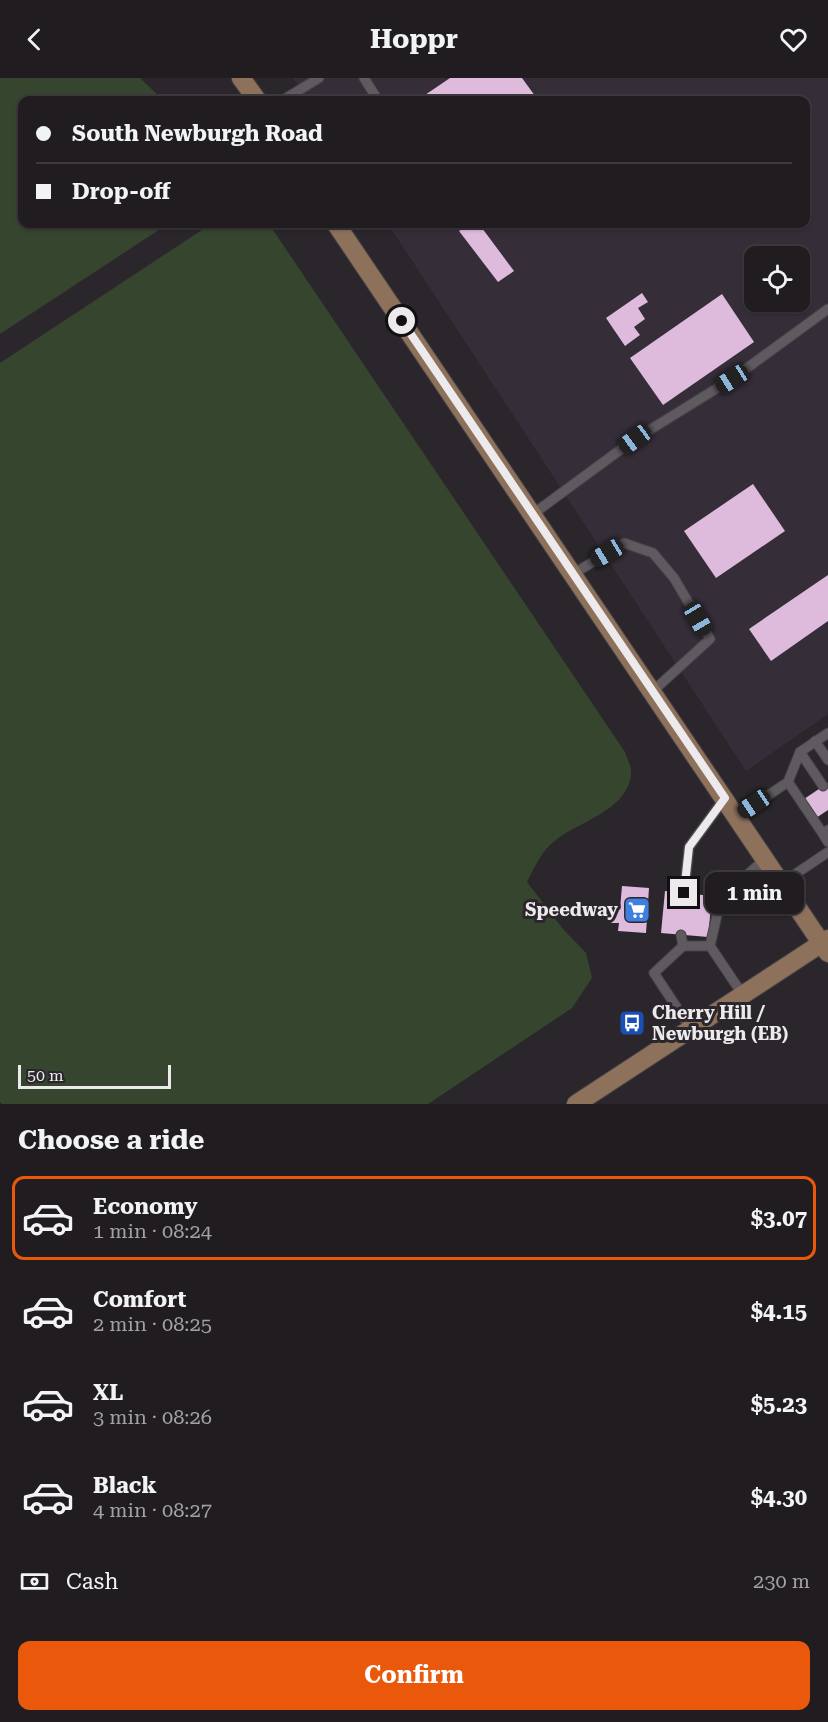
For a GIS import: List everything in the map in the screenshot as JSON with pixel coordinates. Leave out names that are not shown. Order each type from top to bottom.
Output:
[{"type":"main road","points":[[241,78],[254,96]]},
{"type":"main road","points":[[339,228],[826,945],[743,995],[576,1104]]},
{"type":"lane","points":[[290,96],[319,78]]},
{"type":"lane","points":[[364,78],[375,96]]},
{"type":"lane","points":[[533,514],[635,439],[732,379],[828,309]]},
{"type":"lane","points":[[573,574],[624,543],[653,552],[674,578],[710,639],[653,691]]},
{"type":"lane","points":[[737,816],[788,782],[800,752],[828,733]]},
{"type":"lane","points":[[815,741],[828,760]]},
{"type":"lane","points":[[800,752],[823,786]]},
{"type":"lane","points":[[788,782],[826,835]]},
{"type":"lane","points":[[684,893],[689,847],[725,798]]},
{"type":"lane","points":[[782,883],[828,852]]},
{"type":"lane","points":[[743,995],[710,945],[721,898],[766,858]]},
{"type":"lane","points":[[681,934],[683,946]]},
{"type":"lane","points":[[692,1029],[654,973],[683,946],[710,945]]},
{"type":"shaded area","points":[[293,78],[828,78],[828,714],[746,771],[391,228],[810,228],[810,96],[305,96]]},
{"type":"green space","points":[[0,78],[140,78],[159,96],[18,96],[18,228],[162,228],[0,334]]},
{"type":"green space","points":[[205,228],[272,228],[625,752],[631,774],[628,786],[621,797],[612,806],[551,844],[539,859],[527,882],[563,929],[586,953],[592,978],[572,1008],[428,1104],[2,1104],[0,1102],[0,363]]},
{"type":"building","points":[[450,78],[522,78],[535,96],[423,96]]},
{"type":"building","points":[[464,228],[482,228],[514,271],[498,282],[459,231]]},
{"type":"building","points":[[642,293],[648,302],[638,308],[645,319],[634,327],[640,335],[625,346],[606,318]]},
{"type":"building","points":[[722,294],[754,342],[663,405],[630,358]]},
{"type":"building","points":[[753,484],[785,531],[716,578],[684,531]]},
{"type":"building","points":[[828,575],[828,621],[771,661],[749,629]]},
{"type":"building","points":[[828,783],[828,810],[816,818],[804,799]]},
{"type":"building","points":[[622,886],[649,888],[646,933],[618,931],[619,923],[609,923],[610,908],[620,909]]},
{"type":"building","points":[[665,891],[712,896],[708,937],[661,933]]},
{"type":"place","name":"Speedway","points":[[637,910]]},
{"type":"place","name":"Cherry Hill / Newburgh (EB)","points":[[632,1023]]},
{"type":"route","points":[[402,321],[725,798],[689,847],[684,893]]}]
